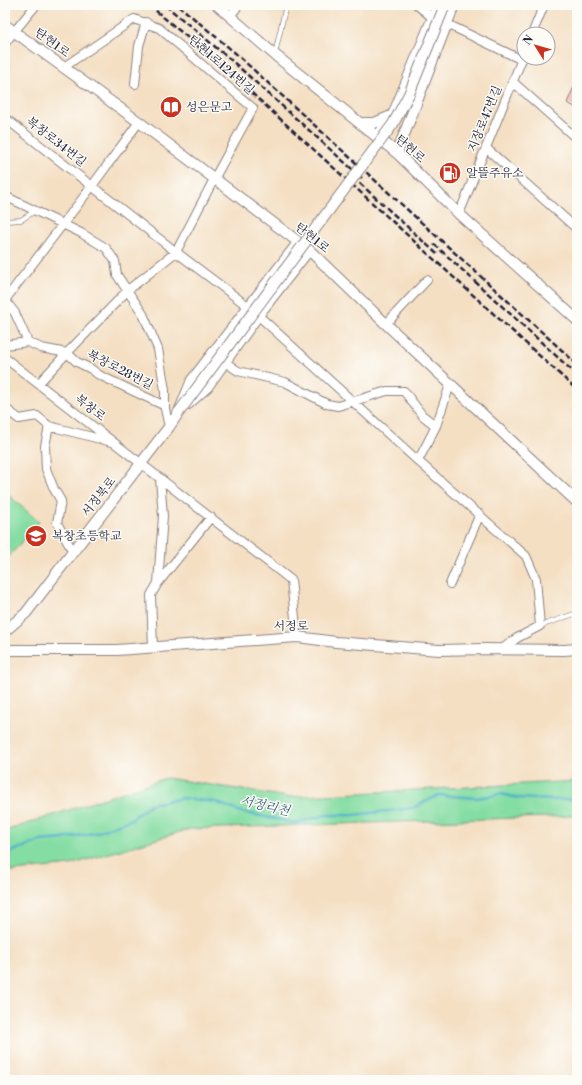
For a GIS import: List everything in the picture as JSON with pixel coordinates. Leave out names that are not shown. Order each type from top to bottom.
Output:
[{"type":"street","points":[[5,43],[36,5]]},
{"type":"street","name":"탄현로","points":[[217,5],[275,55],[397,153],[460,214],[577,320]]},
{"type":"street","points":[[230,16],[239,5]]},
{"type":"street","points":[[417,5],[433,18]]},
{"type":"street","points":[[377,137],[393,115],[438,5]]},
{"type":"street","points":[[179,412],[393,124],[409,94],[445,5]]},
{"type":"street","points":[[397,153],[454,5]]},
{"type":"street","points":[[535,26],[544,5]]},
{"type":"street","points":[[64,67],[134,19],[146,22],[139,46],[135,84]]},
{"type":"street","name":"탄현1로124번길","points":[[146,22],[159,28],[253,108],[214,179]]},
{"type":"street","points":[[447,24],[516,54]]},
{"type":"street","name":"탄현1로","points":[[5,25],[64,67],[309,250],[577,502]]},
{"type":"street","name":"지장로47번길","points":[[460,214],[519,66]]},
{"type":"street","points":[[513,82],[577,139]]},
{"type":"street","points":[[360,123],[374,123],[393,115]]},
{"type":"street","name":"복창로34번길","points":[[5,118],[176,252]]},
{"type":"street","points":[[5,345],[28,342],[15,313],[5,300],[92,186],[138,122]]},
{"type":"street","points":[[486,148],[577,228]]},
{"type":"street","name":"복창로28번길","points":[[39,383],[128,290],[176,252],[214,179]]},
{"type":"street","points":[[5,196],[62,224]]},
{"type":"street","name":"복창로28번길","points":[[62,224],[94,240],[106,248],[115,261],[117,275],[143,314],[158,349],[165,390],[165,406],[169,427]]},
{"type":"street","points":[[179,412],[192,380],[298,243]]},
{"type":"street","points":[[179,412],[206,387],[309,250]]},
{"type":"street","points":[[176,252],[249,307],[352,402],[526,556],[536,579],[540,626],[517,638],[502,649]]},
{"type":"street","points":[[386,324],[427,280]]},
{"type":"street","name":"복창로28번길","points":[[28,342],[41,348],[67,353],[77,362],[99,375],[165,406]]},
{"type":"street","name":"복창로","points":[[5,358],[291,580],[297,637]]},
{"type":"street","points":[[225,362],[238,371],[285,382],[327,404],[338,406],[387,391],[404,391],[422,415],[436,426]]},
{"type":"street","points":[[418,461],[436,426],[450,384]]},
{"type":"street","points":[[5,408],[19,419],[36,416],[49,426],[116,443]]},
{"type":"street","name":"서정북로","points":[[5,631],[26,613],[141,464],[179,412]]},
{"type":"street","points":[[49,426],[45,446],[46,469],[54,489],[61,501],[57,523],[73,552]]},
{"type":"street","points":[[158,583],[163,516],[160,478]]},
{"type":"street","points":[[450,584],[480,514]]},
{"type":"street","points":[[153,647],[151,595],[158,583],[211,517]]},
{"type":"street","name":"서정로","points":[[5,650],[117,650],[297,637],[336,642],[440,650],[577,649]]},
{"type":"lane","points":[[275,55],[286,5]]},
{"type":"lane","points":[[5,221],[21,220],[35,211]]},
{"type":"lane","points":[[540,626],[577,613]]},
{"type":"green space","points":[[5,492],[39,522],[5,561]]},
{"type":"green space","points":[[166,778],[288,797],[577,781],[577,816],[190,829],[70,865],[5,872],[5,831]]},
{"type":"building","points":[[577,80],[577,108],[567,103]]},
{"type":"waterway","name":"서정리천","points":[[5,854],[40,841],[95,833],[130,820],[151,804],[182,798],[215,802],[241,812],[296,823],[326,815],[354,815],[413,808],[439,795],[477,798],[501,794],[519,798],[552,800],[577,799]]},
{"type":"railway","points":[[149,5],[231,74],[577,390]]},
{"type":"railway","points":[[165,5],[231,60],[362,178]]},
{"type":"railway","points":[[178,5],[234,52],[577,364]]},
{"type":"railway","points":[[353,177],[437,254]]},
{"type":"railway","points":[[434,244],[577,375]]},
{"type":"place","name":"성은문고","points":[[171,107]]},
{"type":"place","name":"알뜰주유소","points":[[450,173]]},
{"type":"place","name":"복창초등학교","points":[[36,536]]}]
